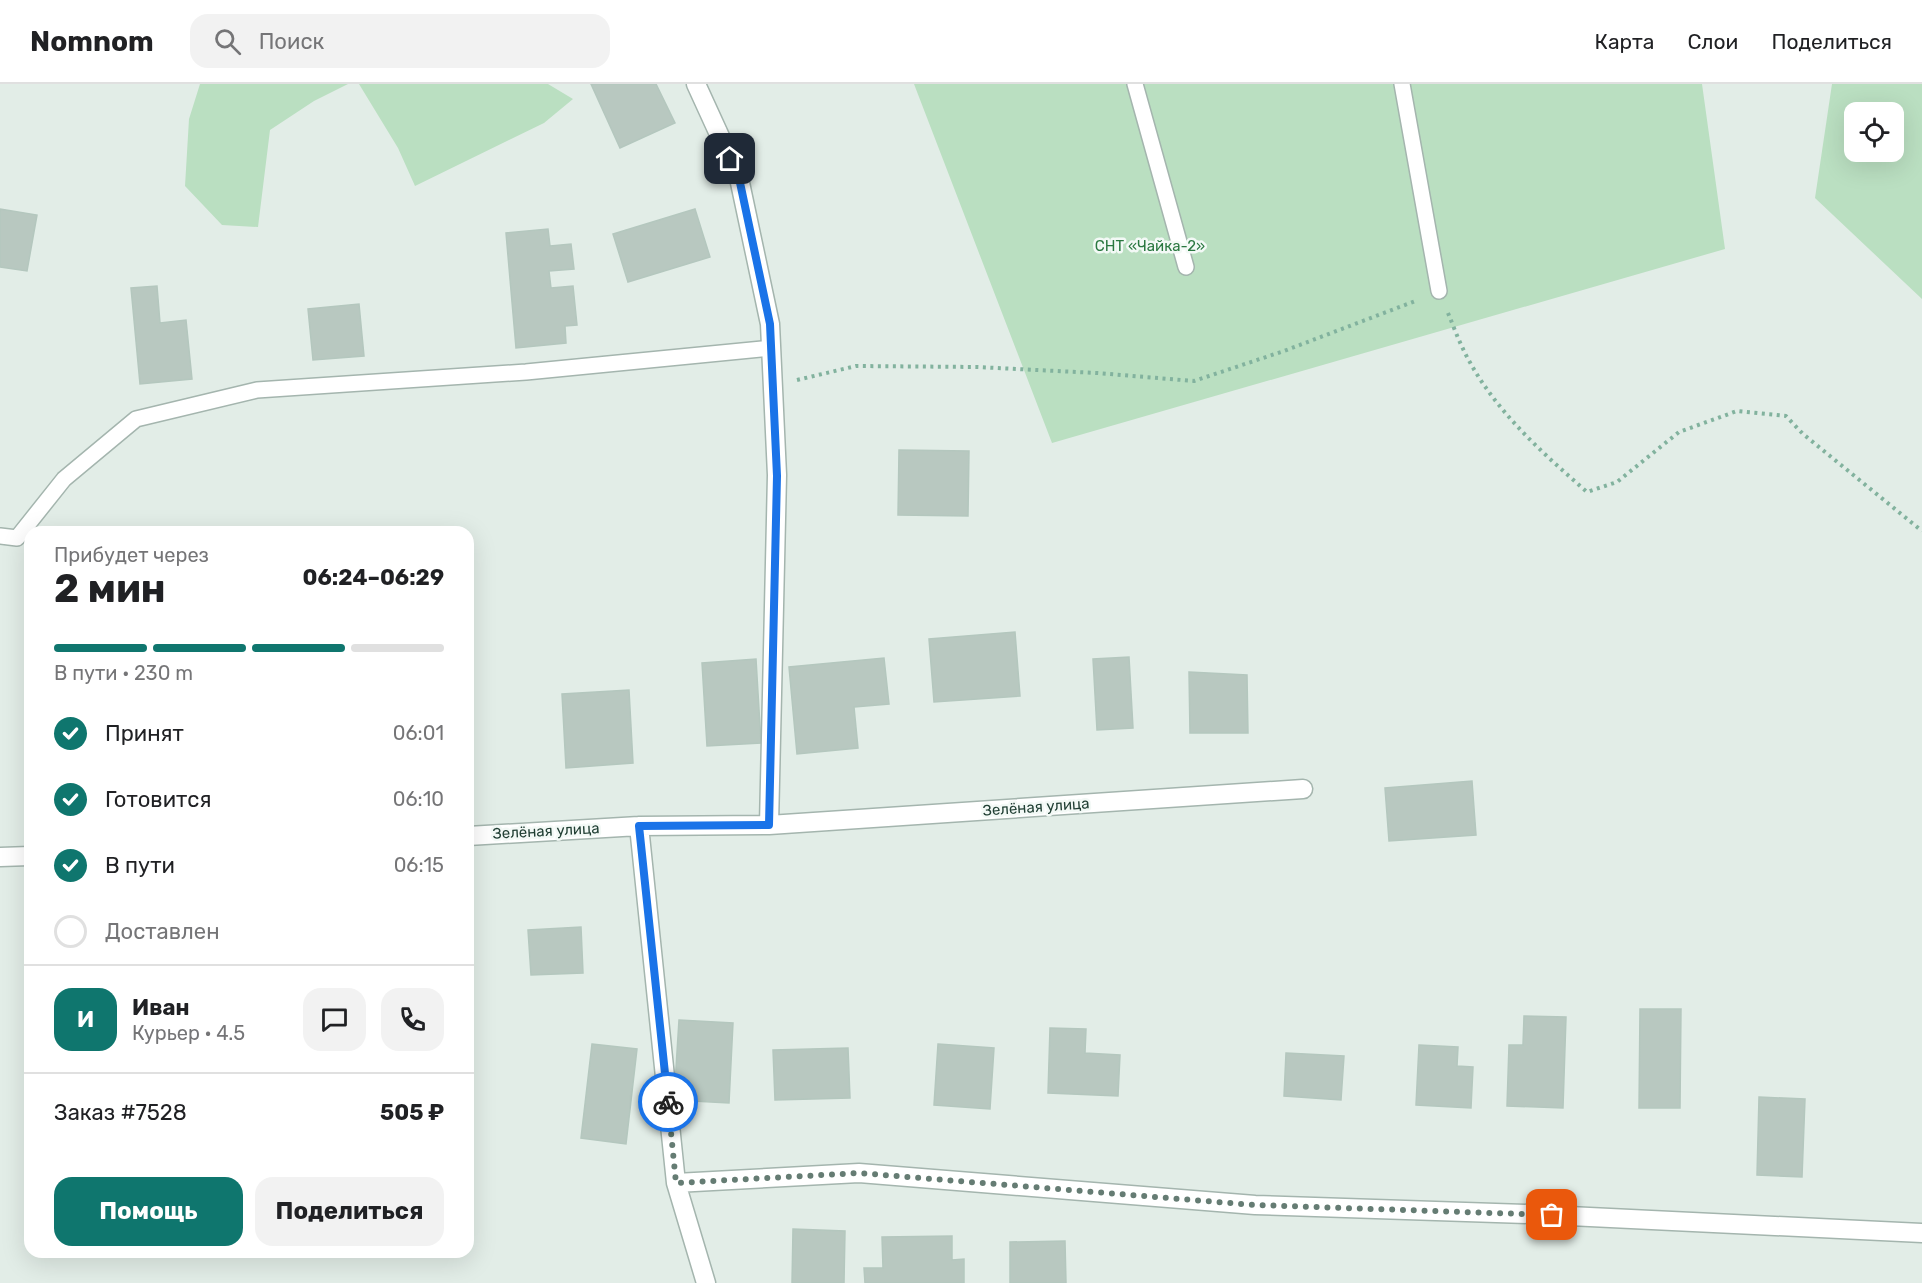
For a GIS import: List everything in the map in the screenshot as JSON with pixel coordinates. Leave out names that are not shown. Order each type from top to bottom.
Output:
[{"type":"street","points":[[696,84],[739,178],[770,324],[777,476],[769,825]]},
{"type":"street","name":"Зелёная улица","points":[[474,836],[639,826],[769,825],[1304,789]]},
{"type":"street","points":[[639,826],[676,1183],[706,1283]]},
{"type":"street","points":[[0,857],[24,856]]},
{"type":"street","points":[[676,1183],[859,1173],[1255,1205],[1528,1214],[1922,1233]]},
{"type":"lane","points":[[1135,84],[1186,267]]},
{"type":"lane","points":[[1402,84],[1439,291]]},
{"type":"lane","points":[[27,526],[64,479],[136,419],[147,416],[257,390],[526,372],[771,348]]},
{"type":"lane","points":[[0,536],[17,538],[24,529]]},
{"type":"path","points":[[773,386],[856,366],[977,367],[1194,381],[1294,347],[1439,291],[1464,351],[1494,399],[1538,448],[1587,492],[1617,483],[1679,432],[1737,411],[1786,416],[1803,434],[1922,531]]},
{"type":"green space","points":[[200,84],[348,84],[314,101],[270,130],[258,227],[222,225],[185,186],[189,119]]},
{"type":"green space","points":[[359,84],[548,84],[573,99],[544,123],[415,186],[398,148]]},
{"type":"green space","name":"СНТ «Чайка-2»","points":[[914,84],[1702,84],[1725,249],[1052,443]]},
{"type":"green space","points":[[1832,84],[1922,84],[1922,299],[1815,198]]},
{"type":"building","points":[[591,84],[656,84],[675,123],[620,148]]},
{"type":"building","points":[[0,209],[37,215],[27,271],[0,267]]},
{"type":"building","points":[[695,209],[710,257],[628,282],[613,234]]},
{"type":"building","points":[[548,229],[550,246],[571,244],[574,269],[549,271],[551,288],[573,286],[577,325],[565,326],[566,343],[516,348],[506,233]]},
{"type":"building","points":[[157,286],[160,323],[186,320],[192,379],[140,384],[131,288]]},
{"type":"building","points":[[359,304],[364,356],[313,360],[308,309]]},
{"type":"building","points":[[899,450],[969,451],[968,516],[898,515]]},
{"type":"building","points":[[1015,632],[1020,696],[934,702],[929,639]]},
{"type":"building","points":[[1129,657],[1133,728],[1097,730],[1093,659]]},
{"type":"building","points":[[884,658],[889,704],[854,707],[858,748],[797,754],[789,667]]},
{"type":"building","points":[[756,659],[761,743],[707,746],[702,663]]},
{"type":"building","points":[[1189,672],[1247,675],[1248,733],[1190,733]]},
{"type":"building","points":[[629,690],[633,763],[566,768],[562,694]]},
{"type":"building","points":[[1472,781],[1476,835],[1389,841],[1385,788]]},
{"type":"building","points":[[581,927],[583,973],[531,975],[528,930]]},
{"type":"building","points":[[1640,1009],[1681,1009],[1680,1108],[1639,1108]]},
{"type":"building","points":[[1524,1016],[1566,1017],[1563,1108],[1507,1106],[1509,1045],[1523,1045]]},
{"type":"building","points":[[679,1020],[733,1023],[729,1103],[674,1100]]},
{"type":"building","points":[[1050,1028],[1086,1029],[1085,1053],[1120,1055],[1118,1096],[1048,1093]]},
{"type":"building","points":[[592,1044],[637,1049],[626,1144],[581,1138]]},
{"type":"building","points":[[938,1044],[994,1048],[990,1109],[934,1105]]},
{"type":"building","points":[[1419,1045],[1458,1047],[1457,1066],[1473,1067],[1471,1108],[1416,1105]]},
{"type":"building","points":[[848,1048],[850,1098],[775,1100],[773,1050]]},
{"type":"building","points":[[1286,1053],[1344,1056],[1341,1100],[1284,1096]]},
{"type":"building","points":[[1759,1097],[1805,1099],[1802,1177],[1757,1175]]},
{"type":"building","points":[[793,1229],[845,1231],[844,1283],[792,1283]]},
{"type":"building","points":[[952,1236],[952,1260],[964,1259],[964,1283],[865,1283],[864,1268],[883,1268],[882,1237]]},
{"type":"building","points":[[1065,1241],[1066,1283],[1010,1283],[1010,1242]]},
{"type":"way so far","points":[[668,1102],[676,1183],[859,1173],[1255,1205],[1552,1215]]},
{"type":"route","points":[[668,1102],[639,826],[769,825],[777,476],[770,324],[739,178],[730,159]]}]
